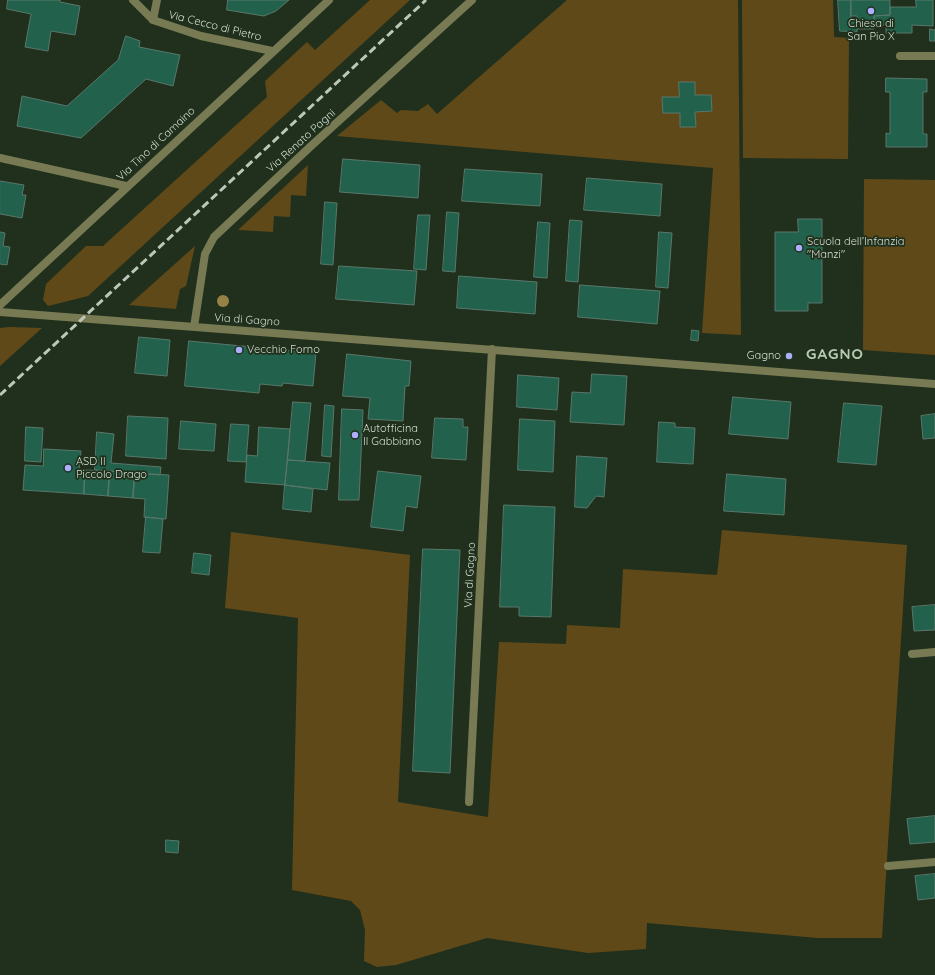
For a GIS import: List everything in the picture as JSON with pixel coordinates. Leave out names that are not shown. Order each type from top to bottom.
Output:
[{"type":"street","name":"Via Cecco di Pietro","points":[[132,0],[153,20],[201,36],[272,51]]},
{"type":"street","name":"Via Cecco di Pietro","points":[[153,20],[157,0]]},
{"type":"street","name":"Via Tino di Camaino","points":[[0,305],[126,186],[329,0]]},
{"type":"street","name":"Via Renato Pagni","points":[[194,327],[204,254],[214,237],[311,146],[472,0]]},
{"type":"street","points":[[900,56],[935,56]]},
{"type":"street","points":[[0,158],[126,186]]},
{"type":"street","name":"Via di Gagno","points":[[0,312],[935,384]]},
{"type":"street","name":"Via di Gagno","points":[[469,802],[492,349]]},
{"type":"street","points":[[912,654],[935,652]]},
{"type":"street","points":[[888,866],[935,862]]},
{"type":"shaded area","points":[[370,0],[410,0],[88,296],[48,306],[43,300],[46,284],[86,246],[103,246],[267,97],[265,81],[307,42],[315,50]]},
{"type":"shaded area","points":[[567,0],[738,0],[741,335],[702,333],[713,168],[337,136],[381,100],[397,113],[401,110],[418,111],[428,104],[437,114]]},
{"type":"shaded area","points":[[742,0],[833,0],[834,37],[849,38],[848,159],[743,158]]},
{"type":"shaded area","points":[[308,165],[306,196],[291,195],[290,217],[274,216],[273,232],[238,230]]},
{"type":"shaded area","points":[[864,179],[935,180],[935,355],[863,350]]},
{"type":"shaded area","points":[[195,246],[186,286],[180,289],[176,309],[129,305]]},
{"type":"shaded area","points":[[0,328],[42,328],[0,366]]},
{"type":"shaded area","points":[[722,530],[907,545],[882,938],[818,938],[647,923],[646,949],[588,953],[487,938],[396,965],[377,967],[364,961],[365,930],[360,910],[351,901],[292,890],[298,618],[225,608],[231,532],[410,555],[398,802],[488,817],[499,642],[566,644],[567,625],[620,628],[623,569],[717,575]]},
{"type":"building","points":[[8,0],[60,0],[60,2],[80,6],[75,35],[51,31],[48,51],[25,47],[31,14],[7,9]]},
{"type":"building","points":[[228,0],[289,0],[276,11],[264,16],[227,10]]},
{"type":"building","points":[[838,0],[851,0],[851,22],[857,22],[857,32],[840,31]]},
{"type":"building","name":"Chiesa di San Pio X","points":[[851,0],[890,0],[890,15],[874,16],[874,29],[857,29],[857,16],[851,16]]},
{"type":"building","points":[[916,0],[933,0],[933,26],[912,25],[912,33],[886,33],[886,25],[874,25],[874,16],[890,15],[890,7],[916,7]]},
{"type":"building","points":[[930,29],[935,30],[935,41],[930,41]]},
{"type":"building","points":[[126,36],[140,41],[139,47],[180,55],[173,86],[146,79],[81,138],[17,126],[22,96],[67,106],[118,60]]},
{"type":"building","points":[[886,78],[927,79],[927,92],[923,92],[923,134],[927,134],[927,147],[886,147],[886,133],[890,134],[890,92],[886,92]]},
{"type":"building","points":[[679,82],[695,82],[695,95],[711,95],[712,111],[695,112],[696,127],[680,127],[680,113],[663,113],[662,97],[679,97]]},
{"type":"building","points":[[343,159],[420,165],[418,198],[340,192]]},
{"type":"building","points":[[465,169],[542,174],[540,206],[462,201]]},
{"type":"building","points":[[587,178],[662,184],[660,216],[584,210]]},
{"type":"building","points":[[0,181],[24,185],[22,195],[26,195],[22,218],[0,214]]},
{"type":"building","points":[[325,202],[337,203],[333,265],[321,264]]},
{"type":"building","points":[[447,212],[459,213],[455,272],[443,271]]},
{"type":"building","points":[[418,215],[430,215],[426,270],[414,269]]},
{"type":"building","points":[[798,219],[822,219],[822,303],[808,303],[808,311],[775,311],[775,232],[798,232]]},
{"type":"building","points":[[570,220],[582,221],[578,282],[566,281]]},
{"type":"building","points":[[538,222],[550,223],[547,278],[534,277]]},
{"type":"building","points":[[0,232],[5,233],[3,246],[10,247],[7,265],[0,264]]},
{"type":"building","points":[[659,232],[672,233],[668,288],[656,287]]},
{"type":"building","points":[[339,266],[417,271],[414,305],[336,299]]},
{"type":"building","points":[[459,276],[537,282],[535,314],[457,308]]},
{"type":"building","points":[[580,285],[660,291],[657,324],[578,317]]},
{"type":"building","points":[[692,330],[699,331],[698,341],[691,340]]},
{"type":"building","points":[[139,337],[170,340],[167,376],[135,373]]},
{"type":"building","points":[[189,341],[316,353],[313,386],[283,383],[282,386],[260,384],[259,393],[185,386]]},
{"type":"building","points":[[347,354],[411,361],[409,386],[405,386],[403,421],[368,419],[370,398],[343,396]]},
{"type":"building","points":[[592,374],[627,376],[624,425],[570,422],[572,392],[590,393]]},
{"type":"building","points":[[518,375],[559,378],[557,410],[517,407]]},
{"type":"building","points":[[733,397],[791,402],[788,439],[729,434]]},
{"type":"building","points":[[293,402],[311,403],[305,461],[288,460]]},
{"type":"building","points":[[844,403],[882,406],[876,465],[838,462]]},
{"type":"building","points":[[325,405],[334,406],[331,457],[322,456]]},
{"type":"building","points":[[342,409],[363,410],[359,500],[339,500]]},
{"type":"building","points":[[935,414],[935,438],[923,439],[921,416]]},
{"type":"building","points":[[128,416],[168,418],[166,459],[126,456]]},
{"type":"building","points":[[435,418],[463,419],[463,427],[468,427],[466,460],[432,458]]},
{"type":"building","points":[[520,419],[555,421],[553,472],[518,470]]},
{"type":"building","points":[[181,421],[216,424],[214,451],[179,449]]},
{"type":"building","points":[[659,422],[675,423],[675,427],[695,428],[693,464],[657,462]]},
{"type":"building","points":[[231,424],[249,425],[246,462],[228,461]]},
{"type":"building","points":[[26,427],[43,428],[41,462],[25,461]]},
{"type":"building","points":[[259,427],[290,429],[285,485],[245,482],[247,455],[257,456]]},
{"type":"building","points":[[97,432],[114,434],[111,463],[161,467],[160,475],[95,470]]},
{"type":"building","points":[[44,449],[81,451],[79,469],[85,470],[84,494],[23,490],[25,465],[43,466]]},
{"type":"building","points":[[577,456],[607,458],[604,497],[596,496],[587,508],[575,507]]},
{"type":"building","points":[[288,460],[330,463],[327,490],[285,485]]},
{"type":"building","points":[[85,470],[110,471],[108,496],[84,494]]},
{"type":"building","points":[[110,471],[135,473],[133,498],[108,496]]},
{"type":"building","points":[[378,471],[421,476],[417,508],[406,506],[403,531],[371,527]]},
{"type":"building","points":[[135,473],[169,475],[166,519],[144,517],[145,499],[133,498]]},
{"type":"building","points":[[727,474],[786,479],[784,515],[724,511]]},
{"type":"building","points":[[285,485],[313,489],[311,512],[283,509]]},
{"type":"building","points":[[504,505],[555,507],[551,617],[519,616],[519,607],[500,607]]},
{"type":"building","points":[[146,517],[163,519],[160,553],[143,552]]},
{"type":"building","points":[[423,549],[460,550],[450,773],[413,771]]},
{"type":"building","points":[[194,553],[211,555],[209,575],[192,573]]},
{"type":"building","points":[[935,605],[935,630],[914,631],[912,607]]},
{"type":"building","points":[[935,816],[935,842],[910,844],[907,819]]},
{"type":"building","points":[[166,840],[179,841],[178,853],[166,852]]},
{"type":"building","points":[[935,874],[935,898],[918,900],[915,876]]},
{"type":"railway","points":[[0,395],[426,0]]},
{"type":"place","name":"Chiesa di San Pio X","points":[[871,11]]},
{"type":"place","name":"Scuola dell’Infanzia \"Manzi\"","points":[[799,248]]},
{"type":"place","name":"Vecchio Forno","points":[[239,350]]},
{"type":"place","name":"Gagno","points":[[789,356]]},
{"type":"place","name":"Autofficina Il Gabbiano","points":[[355,435]]},
{"type":"place","name":"ASD Il Piccolo Drago","points":[[68,468]]},
{"type":"district","name":"GAGNO","points":[[835,354]]}]
